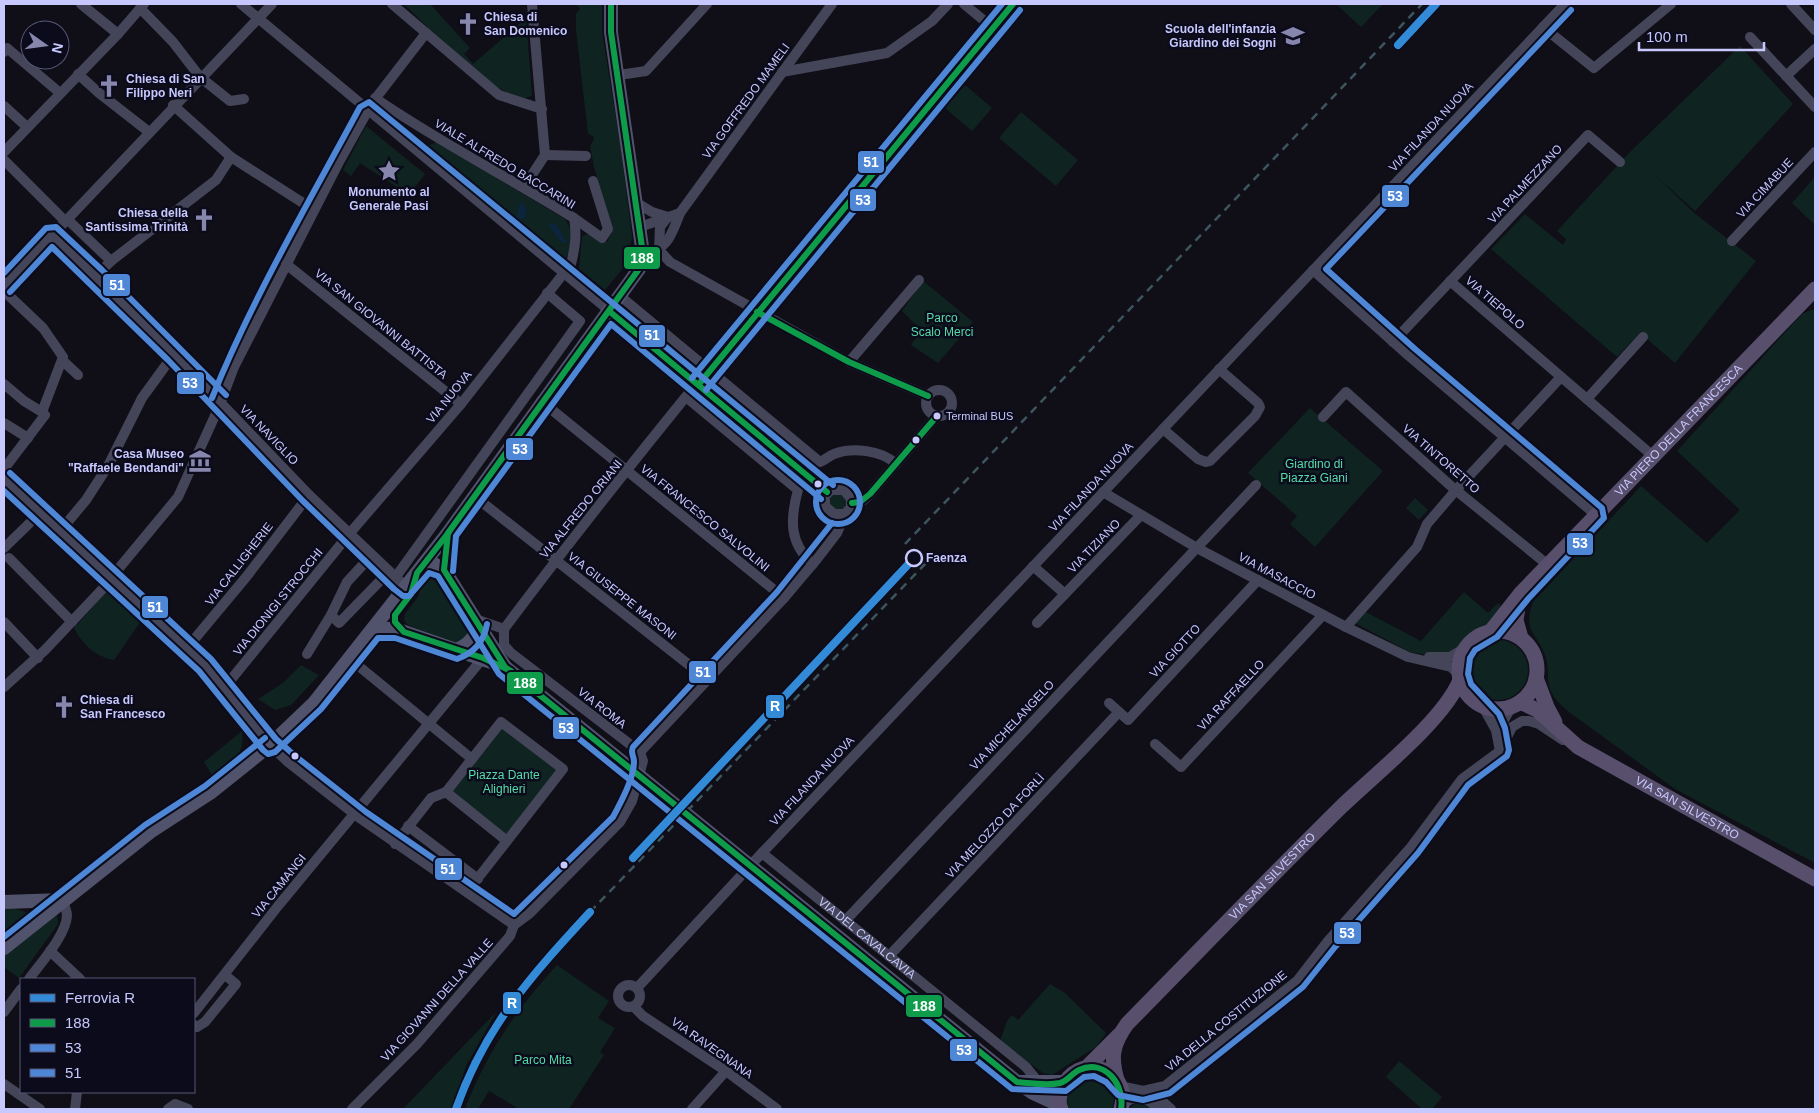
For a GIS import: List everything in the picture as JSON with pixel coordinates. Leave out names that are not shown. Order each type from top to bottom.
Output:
[{"type":"main road","points":[[4,948],[62,900],[150,832],[210,793],[270,745],[314,703],[407,588],[541,401],[639,269],[643,254],[619,75],[611,32],[611,4]]},
{"type":"main road","name":"VIA PIERO DELLA FRANCESCA","points":[[1492,631],[1521,592],[1812,296]]},
{"type":"main road","points":[[421,568],[434,564],[444,570],[448,533]]},
{"type":"main road","points":[[404,632],[394,618],[411,594],[421,568]]},
{"type":"main road","name":"VIA DEL CAVALCAVIA","points":[[444,570],[505,667]]},
{"type":"main road","points":[[1521,592],[1516,607],[1516,620],[1521,638],[1534,655],[1537,668],[1536,678],[1528,694],[1516,704],[1502,709],[1478,703],[1463,688],[1460,677],[1459,666],[1465,648],[1479,636],[1492,631],[1504,631],[1521,638]]},
{"type":"main road","points":[[456,650],[471,641],[476,633],[476,621]]},
{"type":"main road","name":"VIA DEL CAVALCAVIA","points":[[374,629],[390,628],[404,632],[505,667],[1017,1082],[1060,1107]]},
{"type":"main road","name":"VIA SAN SILVESTRO","points":[[1064,1082],[1074,1072],[1086,1068],[1120,1034],[1127,1024],[1341,808],[1429,723],[1448,702],[1460,677]]},
{"type":"main road","name":"VIA SAN SILVESTRO","points":[[1536,678],[1547,707],[1561,732]]},
{"type":"main road","name":"VIA SAN SILVESTRO","points":[[1429,723],[1462,702],[1478,703]]},
{"type":"main road","name":"VIA SAN SILVESTRO","points":[[1516,704],[1537,710],[1578,747],[1815,879]]},
{"type":"main road","points":[[4,902],[62,900]]},
{"type":"main road","name":"VIA SAN SILVESTRO","points":[[1120,1034],[1113,1054],[1113,1066],[1123,1095],[1121,1109]]},
{"type":"main road","points":[[1086,1068],[1105,1070],[1119,1084]]},
{"type":"main road","points":[[1017,1082],[1064,1082],[1060,1107]]},
{"type":"street","points":[[81,4],[118,34]]},
{"type":"street","points":[[241,4],[828,493]]},
{"type":"street","points":[[4,286],[150,132],[173,105],[272,4]]},
{"type":"street","points":[[392,4],[499,95],[542,109]]},
{"type":"street","points":[[524,187],[545,155],[532,4]]},
{"type":"street","points":[[619,75],[646,71],[707,4]]},
{"type":"street","name":"VIA GOFFREDO MAMELI","points":[[659,250],[671,234],[680,213],[832,4]]},
{"type":"street","points":[[782,72],[887,53],[932,21],[948,4]]},
{"type":"street","points":[[964,4],[993,28]]},
{"type":"street","name":"VIA ALFREDO ORIANI","points":[[504,629],[627,471],[1013,4]]},
{"type":"street","name":"VIA FILANDA NUOVA","points":[[637,988],[762,852],[1565,4]]},
{"type":"street","points":[[1542,27],[1594,68],[1671,4]]},
{"type":"street","points":[[1791,4],[1815,30]]},
{"type":"street","points":[[4,152],[26,127],[118,34],[142,6],[200,77],[230,101],[244,99]]},
{"type":"street","points":[[4,687],[38,658],[72,622],[110,580],[178,497],[234,367],[314,210],[375,98],[426,33]]},
{"type":"street","points":[[1750,36],[1815,107]]},
{"type":"street","points":[[4,52],[7,48],[60,93]]},
{"type":"street","points":[[1786,76],[1815,48]]},
{"type":"street","points":[[78,74],[99,93],[150,132]]},
{"type":"street","name":"VIALE ALFREDO BACCARINI","points":[[375,98],[417,126],[574,218],[577,231],[576,246],[571,264],[563,273]]},
{"type":"street","points":[[173,105],[231,157],[314,210]]},
{"type":"street","points":[[4,106],[26,127]]},
{"type":"street","name":"VIA PALMEZZANO","points":[[1450,281],[1588,135],[1620,162]]},
{"type":"street","name":"VIA CIMABUE","points":[[1732,241],[1815,152]]},
{"type":"street","points":[[545,155],[586,156]]},
{"type":"street","points":[[96,276],[111,261],[216,180],[231,157]]},
{"type":"street","points":[[4,160],[111,261]]},
{"type":"street","points":[[574,218],[602,238],[608,229],[593,181]]},
{"type":"street","points":[[636,204],[668,217]]},
{"type":"street","points":[[640,227],[680,213]]},
{"type":"street","points":[[668,217],[660,227],[659,250],[670,262],[849,362],[928,396]]},
{"type":"street","name":"VIA NAVIGLIO","points":[[52,235],[174,354],[309,495],[350,533],[371,556],[407,588]]},
{"type":"street","points":[[643,254],[659,250]]},
{"type":"street","name":"VIA SAN GIOVANNI BATTISTA","points":[[286,264],[461,404]]},
{"type":"street","points":[[1313,270],[1503,438],[1596,515]]},
{"type":"street","name":"VIA NUOVA","points":[[350,533],[461,404],[563,273]]},
{"type":"street","points":[[849,362],[920,280]]},
{"type":"street","name":"VIA TIEPOLO","points":[[1393,342],[1450,281],[1653,456]]},
{"type":"street","points":[[4,291],[43,328],[63,357],[42,412]]},
{"type":"street","points":[[395,578],[580,321],[547,293]]},
{"type":"street","points":[[620,296],[820,462],[834,454],[854,450],[872,452],[892,460],[896,464]]},
{"type":"street","points":[[1587,399],[1643,337]]},
{"type":"street","points":[[61,530],[86,500],[108,466],[142,398],[174,354]]},
{"type":"street","points":[[62,360],[78,375]]},
{"type":"street","points":[[1163,429],[1198,459],[1206,462],[1210,461],[1255,416],[1260,406],[1258,403],[1219,369]]},
{"type":"street","points":[[1346,627],[1417,547],[1427,524],[1456,490],[1560,377]]},
{"type":"street","points":[[4,384],[45,415],[4,470]]},
{"type":"street","points":[[852,503],[856,504],[863,501],[937,416],[949,412],[952,404],[950,396],[939,390],[928,396]]},
{"type":"street","name":"VIA TINTORETTO","points":[[1323,417],[1346,392],[1456,490],[1548,565]]},
{"type":"street","points":[[928,396],[928,408],[937,416]]},
{"type":"street","points":[[687,398],[798,490],[792,519],[794,540],[802,555],[813,564]]},
{"type":"street","name":"VIA FRANCESCO SALVOLINI","points":[[541,401],[784,598]]},
{"type":"street","points":[[4,423],[28,438]]},
{"type":"street","points":[[499,434],[512,444]]},
{"type":"street","points":[[5,482],[61,530],[110,580],[187,648],[225,687],[270,745],[355,815],[514,925],[529,914],[620,822],[632,801],[642,761],[640,752],[784,598],[837,533],[852,503],[850,495],[844,490],[828,493]]},
{"type":"street","points":[[1197,548],[1256,485]]},
{"type":"street","name":"VIA MASACCIO","points":[[1103,492],[1197,548],[1346,627],[1408,657],[1451,667],[1460,677]]},
{"type":"street","points":[[828,493],[825,506],[829,512],[836,515],[845,514]]},
{"type":"street","name":"VIA CALLIGHERIE","points":[[187,648],[247,576],[309,495]]},
{"type":"street","name":"VIA GIUSEPPE MASONI","points":[[474,496],[707,679]]},
{"type":"street","points":[[445,509],[458,518]]},
{"type":"street","points":[[4,548],[41,512]]},
{"type":"street","name":"VIA TIZIANO","points":[[1038,623],[1141,515]]},
{"type":"street","name":"VIA DIONIGI STROCCHI","points":[[225,687],[350,533]]},
{"type":"street","name":"VIA MICHELANGELO","points":[[845,920],[1197,548]]},
{"type":"street","points":[[306,654],[331,614],[347,582],[371,556]]},
{"type":"street","points":[[9,558],[72,622]]},
{"type":"street","points":[[1033,566],[1065,594]]},
{"type":"street","name":"VIA GIOTTO","points":[[1119,712],[1128,720],[1258,580]]},
{"type":"street","points":[[331,614],[339,623],[379,582]]},
{"type":"street","name":"VIA RAFFAELLO","points":[[1155,744],[1181,767],[1323,615]]},
{"type":"street","points":[[476,621],[504,629]]},
{"type":"street","points":[[4,622],[38,658]]},
{"type":"street","name":"VIA ROMA","points":[[504,629],[504,645],[511,653],[640,752]]},
{"type":"street","name":"VIA MASACCIO","points":[[1408,657],[1450,657],[1465,648]]},
{"type":"street","points":[[355,815],[430,726],[468,674],[483,658]]},
{"type":"street","points":[[350,659],[430,726],[472,758]]},
{"type":"street","points":[[1109,703],[1119,712]]},
{"type":"street","points":[[1478,703],[1496,730],[1500,751]]},
{"type":"street","points":[[1500,751],[1504,720],[1516,704]]},
{"type":"street","name":"VIA MELOZZO DA FORLÌ","points":[[890,956],[1119,712]]},
{"type":"street","name":"VIA DELLA COSTITUZIONE","points":[[1164,1107],[1161,1094],[1165,1086],[1296,981],[1412,847],[1462,779],[1500,751],[1512,727],[1522,721],[1539,724],[1552,734],[1578,747]]},
{"type":"street","points":[[395,844],[431,798],[446,792],[501,722],[563,769],[467,892]]},
{"type":"street","points":[[446,792],[507,840]]},
{"type":"street","name":"VIA CAMANGI","points":[[195,1012],[278,906],[355,815]]},
{"type":"street","points":[[408,826],[478,879]]},
{"type":"street","name":"VIA DEL CAVALCAVIA","points":[[762,852],[1026,1067],[1039,1083]]},
{"type":"street","points":[[30,978],[60,936],[66,919],[66,910],[62,900]]},
{"type":"street","name":"VIA GIOVANNI DELLA VALLE","points":[[352,1109],[417,1044],[510,936],[514,925]]},
{"type":"street","points":[[50,950],[79,978]]},
{"type":"street","points":[[195,1026],[197,1027],[204,1022],[236,984],[225,975]]},
{"type":"street","name":"VIA RAVEGNANA","points":[[637,988],[627,986],[619,993],[620,1003],[626,1007],[634,1007],[643,1016],[726,1071],[776,1109]]},
{"type":"street","points":[[634,1007],[640,998],[637,988]]},
{"type":"street","points":[[4,1012],[20,990]]},
{"type":"street","points":[[692,1109],[726,1071]]},
{"type":"street","points":[[4,1084],[40,1109]]},
{"type":"street","name":"VIA DELLA COSTITUZIONE","points":[[1119,1084],[1154,1094],[1164,1107]]},
{"type":"street","name":"VIA DELLA COSTITUZIONE","points":[[1143,1091],[1165,1086]]},
{"type":"street","points":[[75,1109],[78,1093]]},
{"type":"street","points":[[1121,1109],[1128,1101],[1142,1098],[1164,1107]]},
{"type":"street","points":[[168,1109],[176,1104],[188,1109]]},
{"type":"green space","points":[[404,4],[430,4],[470,48],[464,54],[473,64],[526,18],[532,96],[522,99],[489,82],[459,58]]},
{"type":"green space","points":[[576,4],[602,4],[602,32],[621,149],[632,237],[628,262],[605,290],[579,269],[582,236],[587,234],[607,242],[613,230],[594,167],[590,146],[594,139],[593,136],[588,134],[576,30],[576,14],[580,9]]},
{"type":"green space","points":[[1336,4],[1383,4],[1361,27]]},
{"type":"green space","points":[[1740,46],[1793,104],[1695,211],[1654,174],[1693,212],[1756,261],[1675,363],[1640,333],[1617,357],[1491,249],[1525,214],[1563,245],[1566,239],[1557,231],[1630,152]]},
{"type":"green space","points":[[965,85],[992,108],[972,131],[945,108]]},
{"type":"green space","points":[[1021,112],[1078,160],[1056,186],[999,138]]},
{"type":"green space","points":[[366,126],[425,174],[409,195],[360,163],[351,176],[343,170]]},
{"type":"green space","points":[[436,142],[565,219],[571,231],[573,241],[568,256],[563,261],[424,148]]},
{"type":"green space","points":[[1815,177],[1815,225],[1792,203]]},
{"type":"green space","name":"Parco Scalo Merci","points":[[923,281],[973,322],[938,363],[911,345],[921,330],[902,311]]},
{"type":"green space","points":[[1815,310],[1815,863],[1675,789],[1569,712],[1557,700],[1550,689],[1546,658],[1543,649],[1532,632],[1529,620],[1533,602],[1641,486],[1707,543],[1740,510],[1677,451],[1802,314]]},
{"type":"green space","name":"Giardino di Piazza Giani","points":[[1310,408],[1383,471],[1315,547],[1290,524],[1297,516],[1248,473]]},
{"type":"green space","points":[[840,492],[848,501],[844,510],[832,509],[828,500],[831,495]]},
{"type":"green space","points":[[1415,498],[1428,510],[1419,520],[1406,508]]},
{"type":"green space","points":[[433,573],[438,575],[472,624],[467,638],[455,644],[408,625],[404,620],[405,614],[418,597],[425,575]]},
{"type":"green space","points":[[110,588],[143,618],[114,660],[101,656],[90,649],[74,628]]},
{"type":"green space","points":[[1464,592],[1488,613],[1498,603],[1503,608],[1486,626],[1471,634],[1455,651],[1449,654],[1427,655],[1410,652],[1353,622],[1364,611],[1421,641]]},
{"type":"green space","points":[[1498,640],[1515,645],[1523,653],[1528,670],[1523,687],[1515,695],[1498,700],[1481,695],[1473,687],[1468,670],[1473,653],[1481,645]]},
{"type":"green space","points":[[301,665],[319,675],[291,705],[275,710],[258,699],[283,683]]},
{"type":"green space","name":"Piazza Dante Alighieri","points":[[501,726],[559,771],[508,837],[450,792]]},
{"type":"green space","points":[[242,731],[239,753],[232,763],[214,778],[204,762]]},
{"type":"green space","points":[[13,908],[28,913],[4,936],[4,909]]},
{"type":"green space","points":[[51,915],[57,915],[58,924],[19,978],[4,967],[4,955]]},
{"type":"green space","name":"Parco Mita","points":[[557,965],[609,1001],[598,1018],[615,1028],[600,1052],[604,1055],[569,1109],[519,1109],[489,1091],[478,1109],[465,1109],[483,1069],[504,1032],[528,998]]},
{"type":"green space","points":[[1050,984],[1065,993],[1106,1033],[1096,1047],[1052,1075],[1043,1073],[1000,1041],[1007,1021],[1012,1015],[1018,1020]]},
{"type":"green space","points":[[497,1011],[466,1066],[452,1109],[403,1109]]},
{"type":"green space","points":[[1399,1061],[1442,1097],[1432,1109],[1422,1109],[1386,1077]]},
{"type":"green space","points":[[1091,1075],[1103,1079],[1110,1086],[1114,1097],[1112,1109],[1069,1109],[1067,1097],[1071,1087],[1079,1079]]},
{"type":"green space","points":[[1138,1102],[1144,1102],[1155,1109],[1128,1109]]},
{"type":"water","points":[[520,202],[527,208],[525,218],[521,220],[516,217]]},
{"type":"water","points":[[555,223],[567,242],[562,243],[548,225]]},
{"type":"railway","points":[[905,544],[1422,4]]},
{"type":"railway","points":[[590,912],[926,563]]},
{"type":"rail line","name":"R","points":[[1398,45],[1436,4]]},
{"type":"rail line","name":"R","points":[[633,858],[917,555]]},
{"type":"rail line","name":"R","points":[[456,1109],[481,1052],[512,1003],[590,912]]},
{"type":"transit line","name":"188","points":[[611,4],[611,32],[643,254],[639,269],[448,533],[444,570],[505,667],[1017,1082],[1055,1084],[1065,1081],[1079,1070],[1089,1067],[1098,1068],[1112,1076],[1117,1083],[1120,1092],[1121,1109]]},
{"type":"transit line","name":"51","points":[[692,378],[1002,4]]},
{"type":"transit line","name":"188","points":[[699,384],[1013,4]]},
{"type":"transit line","name":"53","points":[[706,390],[1020,10]]},
{"type":"transit line","name":"53","points":[[10,292],[52,247],[168,360],[303,501],[394,589],[403,596],[409,596],[429,573],[438,576],[499,674],[1012,1089],[1066,1091],[1084,1077],[1094,1076],[1106,1082],[1118,1095],[1143,1100],[1170,1093],[1303,987],[1335,947],[1418,853],[1468,785],[1507,756],[1509,750],[1505,728],[1499,714],[1471,684],[1468,674],[1470,658],[1475,650],[1497,637],[1528,599],[1604,518],[1602,508],[1415,349],[1326,269],[1571,10]]},
{"type":"transit line","name":"51","points":[[212,398],[245,323],[282,250],[360,107],[369,102],[833,485]]},
{"type":"transit line","name":"51","points":[[4,273],[46,228],[56,227],[102,270],[226,395]]},
{"type":"transit line","name":"188","points":[[609,311],[827,492]]},
{"type":"transit line","name":"188","points":[[757,312],[849,362],[928,396]]},
{"type":"transit line","name":"53","points":[[453,571],[456,536],[611,324],[821,499]]},
{"type":"transit line","name":"188","points":[[852,503],[860,502],[870,494],[937,416]]},
{"type":"transit line","name":"51","points":[[10,473],[211,659],[276,739],[294,755],[366,812],[514,914],[613,817],[632,775],[634,762],[633,747],[777,592],[832,523]]},
{"type":"transit line","name":"53","points":[[842,480],[854,486],[859,493],[860,502],[859,511],[854,518],[847,523],[834,524],[826,521],[819,514],[816,498],[819,490],[826,483],[842,480]]},
{"type":"transit line","name":"53","points":[[4,491],[199,671],[268,754],[275,752],[321,709],[378,638],[395,638],[457,659],[468,654],[477,646],[481,641],[487,624]]},
{"type":"transit line","name":"188","points":[[449,532],[417,573],[411,594],[395,615],[395,622],[404,632],[483,658],[511,671]]},
{"type":"transit line","name":"51","points":[[4,937],[145,825],[205,786],[265,738]]},
{"type":"place","name":"Chiesa di San Domenico","points":[[468,24]]},
{"type":"place","name":"Scuola dell'infanzia Giardino dei Sogni","points":[[1293,36]]},
{"type":"place","name":"Chiesa di San Filippo Neri","points":[[109,86]]},
{"type":"place","name":"Monumento al Generale Pasi","points":[[389,171]]},
{"type":"place","name":"Chiesa della Santissima Trinità","points":[[204,220]]},
{"type":"place","name":"Terminal BUS","points":[[937,416]]},
{"type":"place","name":"Casa Museo \"Raffaele Bendandi\"","points":[[200,461]]},
{"type":"place","name":"Faenza","points":[[914,558]]},
{"type":"place","name":"Chiesa di San Francesco","points":[[64,707]]}]
